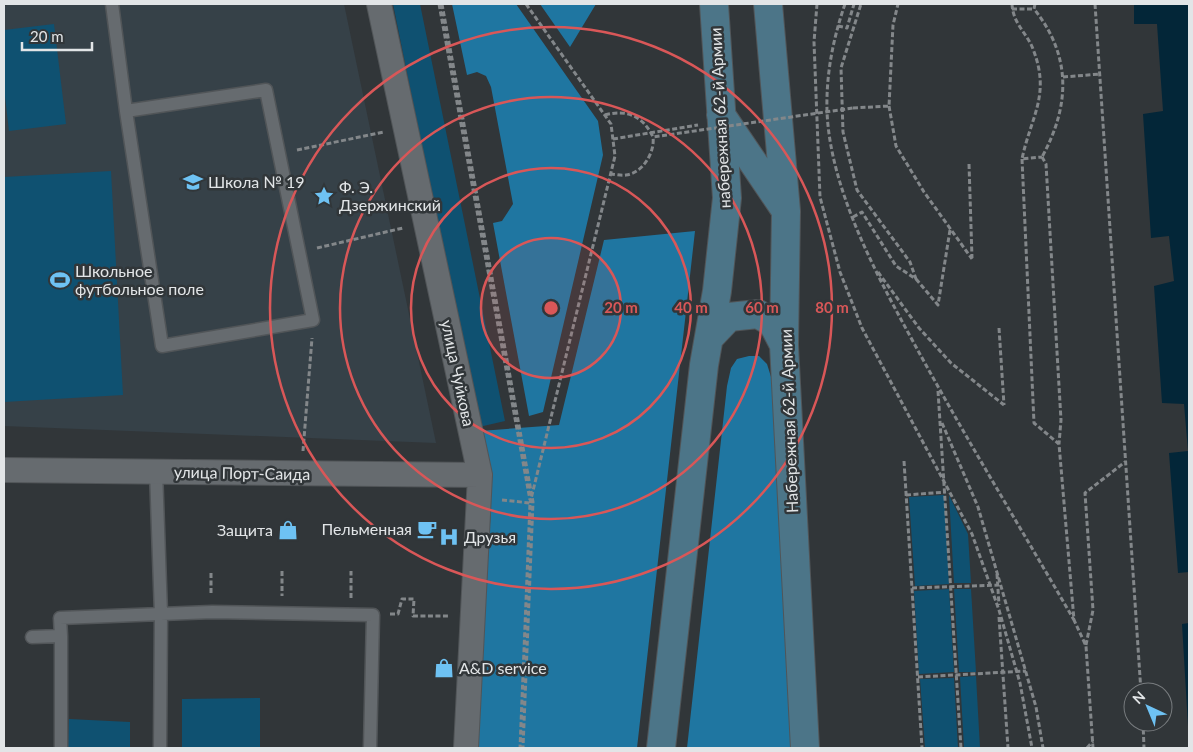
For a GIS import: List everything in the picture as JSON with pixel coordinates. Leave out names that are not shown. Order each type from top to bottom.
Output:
[{"type":"main road","name":"набережная 62-й Армии","points":[[660,748],[704,365],[718,291],[726,198],[710,120],[714,4]]},
{"type":"main road","name":"Набережная 62-й Армии","points":[[768,4],[786,211],[784,345],[805,748]]},
{"type":"main road","points":[[726,198],[751,157],[777,106]]},
{"type":"main road","points":[[710,120],[751,157],[786,211]]},
{"type":"main road","points":[[710,336],[729,317],[758,314],[772,322],[784,345]]},
{"type":"street","name":"улица Чуйкова","points":[[380,4],[480,486],[466,748]]},
{"type":"street","name":"улица Порт-Саида","points":[[4,470],[156,471],[306,475],[480,486]]},
{"type":"lane","points":[[112,4],[126,111],[162,346],[313,320],[266,90],[126,111]]},
{"type":"lane","points":[[156,471],[161,614],[160,748]]},
{"type":"lane","points":[[61,748],[60,618],[161,614],[283,613],[373,615],[370,748]]},
{"type":"lane","points":[[32,637],[61,636]]},
{"type":"path","points":[[440,4],[532,496],[522,748]]},
{"type":"path","points":[[440,4],[530,503],[522,748]]},
{"type":"path","points":[[526,4],[605,115],[610,124],[615,156],[530,503]]},
{"type":"path","points":[[817,4],[814,42],[819,187],[840,272],[862,328],[946,482],[972,534],[999,610],[1016,672],[1032,748]]},
{"type":"path","points":[[845,4],[830,60],[827,112],[835,162],[853,217],[870,261],[938,388],[1074,620],[1086,646]]},
{"type":"path","points":[[838,26],[847,28],[854,4]]},
{"type":"path","points":[[861,4],[841,68],[843,132],[857,190],[910,262],[916,279]]},
{"type":"path","points":[[898,4],[893,25],[889,106],[896,146],[924,192],[972,259],[969,164]]},
{"type":"path","points":[[1012,4],[1019,29],[1033,48],[1041,81],[1036,116],[1026,138],[1022,158],[1034,423],[1059,444]]},
{"type":"path","points":[[1034,9],[1035,4]]},
{"type":"path","points":[[1095,4],[1140,682]]},
{"type":"path","points":[[1012,9],[1034,9]]},
{"type":"path","points":[[1034,9],[1047,25],[1058,51],[1063,77],[1062,109],[1055,134],[1042,157]]},
{"type":"path","points":[[1063,77],[1100,74]]},
{"type":"path","points":[[653,136],[853,108],[889,106]]},
{"type":"path","points":[[605,115],[615,112],[628,113],[639,118],[653,136],[654,146],[648,158],[636,172],[625,176],[610,174]]},
{"type":"path","points":[[613,139],[710,120]]},
{"type":"path","points":[[279,154],[385,132]]},
{"type":"path","points":[[1022,158],[1042,157]]},
{"type":"path","points":[[1042,157],[1046,164],[1047,174],[1061,420],[1059,444],[1074,620]]},
{"type":"path","points":[[853,217],[862,212],[896,266],[916,279],[938,305],[951,229]]},
{"type":"path","points":[[299,252],[406,227]]},
{"type":"path","points":[[870,261],[919,328],[952,363],[1004,405],[1000,328]]},
{"type":"path","points":[[303,452],[313,320]]},
{"type":"path","points":[[938,388],[946,482],[961,748]]},
{"type":"path","points":[[940,418],[978,507],[996,568],[999,585],[1036,707],[1044,748]]},
{"type":"path","points":[[904,461],[922,748]]},
{"type":"path","points":[[1093,748],[1086,646],[1093,610],[1085,493],[1125,462]]},
{"type":"path","points":[[480,486],[530,503]]},
{"type":"path","points":[[906,494],[946,492]]},
{"type":"path","points":[[351,571],[351,614]]},
{"type":"path","points":[[282,572],[283,613]]},
{"type":"path","points":[[912,588],[999,585]]},
{"type":"path","points":[[999,585],[1008,748]]},
{"type":"path","points":[[398,614],[402,599],[414,599],[414,616],[458,616]]},
{"type":"path","points":[[918,677],[1026,671]]},
{"type":"path","points":[[1143,732],[1144,748]]},
{"type":"path","points":[[1087,748],[1093,741]]},
{"type":"shaded area","name":"Школа № 19","points":[[11,4],[344,4],[436,443],[4,426],[4,6]]},
{"type":"shaded area","points":[[393,4],[420,4],[505,421],[479,427]]},
{"type":"shaded area","points":[[452,4],[516,4],[598,121],[603,155],[543,412],[529,416],[493,223],[502,221],[513,204],[491,87],[486,76],[477,72],[467,75]]},
{"type":"shaded area","points":[[540,4],[596,4],[570,47]]},
{"type":"shaded area","points":[[1134,4],[1189,4],[1189,572],[1178,573],[1169,453],[1188,451],[1184,404],[1162,403],[1154,286],[1174,281],[1169,236],[1151,238],[1143,114],[1163,111],[1157,24],[1134,24]]},
{"type":"shaded area","points":[[54,24],[66,124],[9,131],[4,88],[4,30]]},
{"type":"shaded area","name":"Школьное футбольное поле","points":[[111,171],[123,395],[4,402],[4,177]]},
{"type":"shaded area","points":[[695,231],[637,748],[477,748],[491,507],[480,431],[559,425],[604,240]]},
{"type":"shaded area","points":[[759,356],[767,364],[772,380],[780,469],[794,748],[687,748],[727,386],[731,368],[737,359]]},
{"type":"shaded area","points":[[944,495],[949,584],[915,586],[909,497]]},
{"type":"shaded area","points":[[949,495],[968,534],[971,583],[954,583]]},
{"type":"shaded area","points":[[949,589],[954,672],[919,674],[914,591]]},
{"type":"shaded area","points":[[954,589],[971,589],[976,672],[959,672]]},
{"type":"shaded area","points":[[1189,623],[1189,743],[1182,624]]},
{"type":"shaded area","points":[[976,676],[980,748],[964,748],[960,677]]},
{"type":"shaded area","points":[[954,678],[958,748],[925,748],[920,679]]},
{"type":"shaded area","points":[[260,698],[260,748],[182,748],[182,699]]},
{"type":"shaded area","points":[[69,719],[130,722],[130,748],[68,748]]},
{"type":"place","name":"Школа № 19","points":[[193,182]]},
{"type":"place","name":"Ф. Э. Дзержинский","points":[[324,196]]},
{"type":"place","name":"Школьное футбольное поле","points":[[60,280]]},
{"type":"place","name":"Пельменная","points":[[427,529]]},
{"type":"place","name":"Защита","points":[[288,530]]},
{"type":"place","name":"Друзья","points":[[449,537]]},
{"type":"place","name":"A&D service","points":[[444,668]]}]
